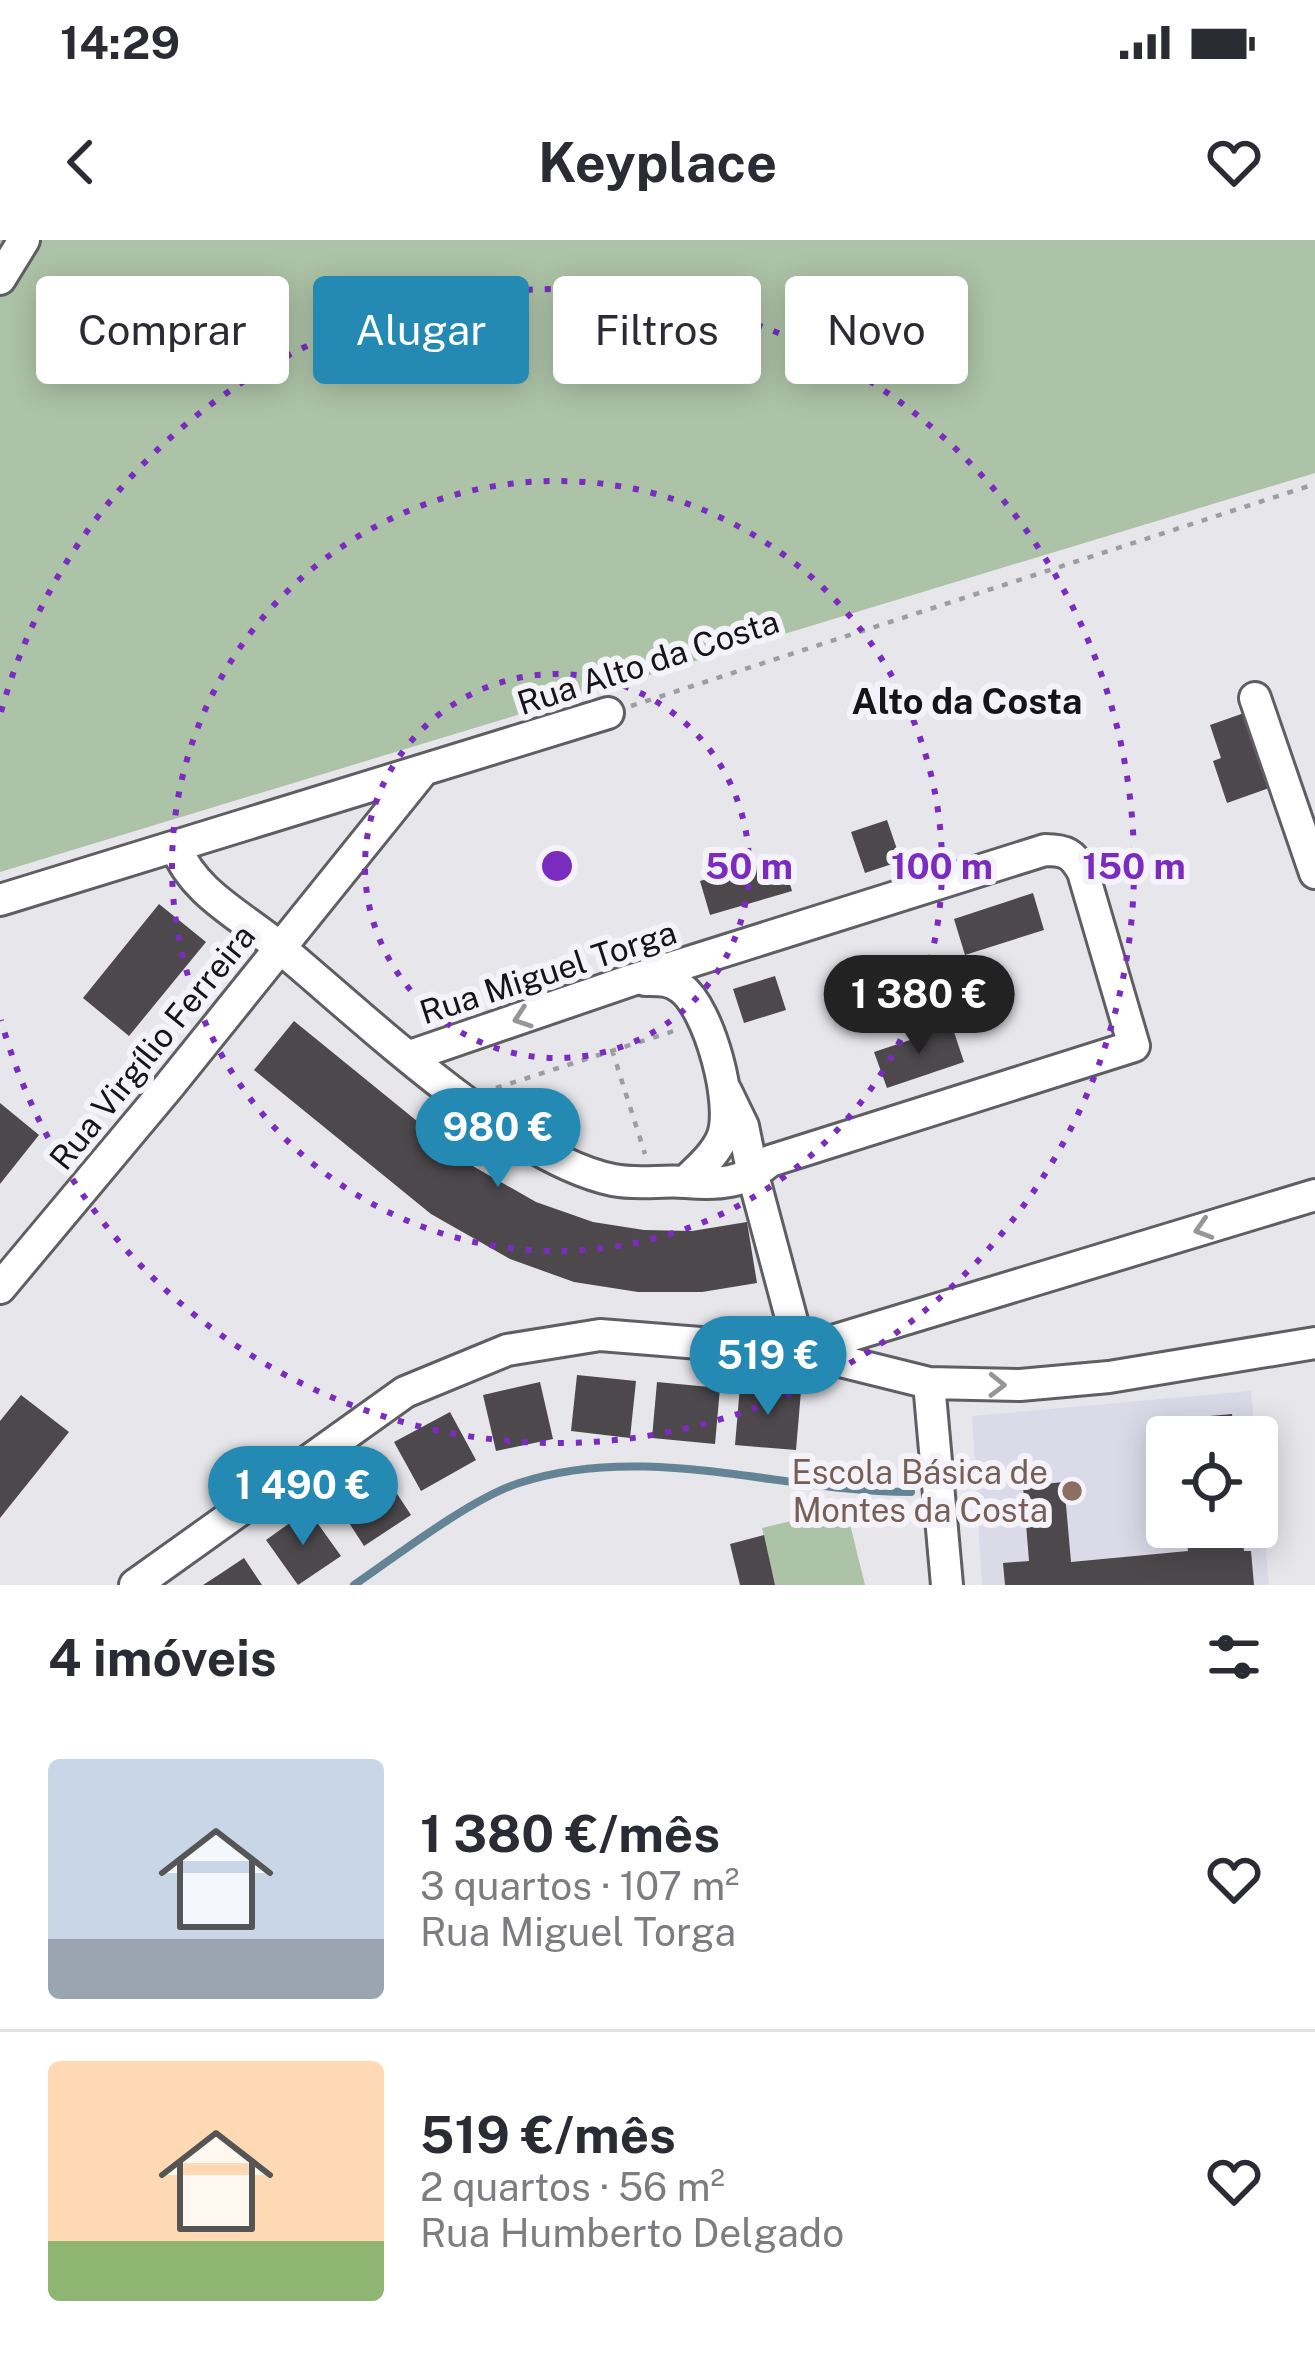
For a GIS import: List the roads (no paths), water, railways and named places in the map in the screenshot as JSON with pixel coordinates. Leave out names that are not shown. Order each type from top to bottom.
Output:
[{"type":"street","points":[[0,279],[24,240]]},
{"type":"street","points":[[1255,698],[1315,873]]},
{"type":"street","name":"Rua Alto da Costa","points":[[0,900],[608,713]]},
{"type":"street","name":"Rua Virgílio Ferreira","points":[[0,1288],[421,773]]},
{"type":"street","points":[[331,799],[349,810],[358,830],[360,852]]},
{"type":"street","name":"Rua Miguel Torga","points":[[176,847],[183,866],[202,888],[410,1056],[524,1142],[568,1165],[614,1180],[707,1186],[754,1175],[770,1161],[1134,1046],[1083,872],[1076,858],[1064,850],[1046,850],[632,980],[410,1056]]},
{"type":"street","points":[[689,1017],[704,969],[717,953]]},
{"type":"street","points":[[632,980],[664,980],[684,989],[689,1017],[743,1126],[800,1351]]},
{"type":"street","points":[[686,1182],[722,1138],[726,1090]]},
{"type":"street","points":[[800,1351],[1315,1195]]},
{"type":"street","points":[[0,1238],[25,1258]]},
{"type":"street","points":[[135,1585],[405,1392],[489,1356],[549,1340],[600,1335],[800,1351],[929,1383],[1020,1385],[1109,1378],[1315,1343]]},
{"type":"street","points":[[929,1383],[947,1585]]},
{"type":"waterway","points":[[354,1585],[479,1501],[519,1483],[567,1471],[665,1467],[911,1492]]},
{"type":"place","name":"Escola Básica de Montes da Costa","points":[[1072,1491]]},
{"type":"district","name":"Alto da Costa","points":[[967,701]]}]
